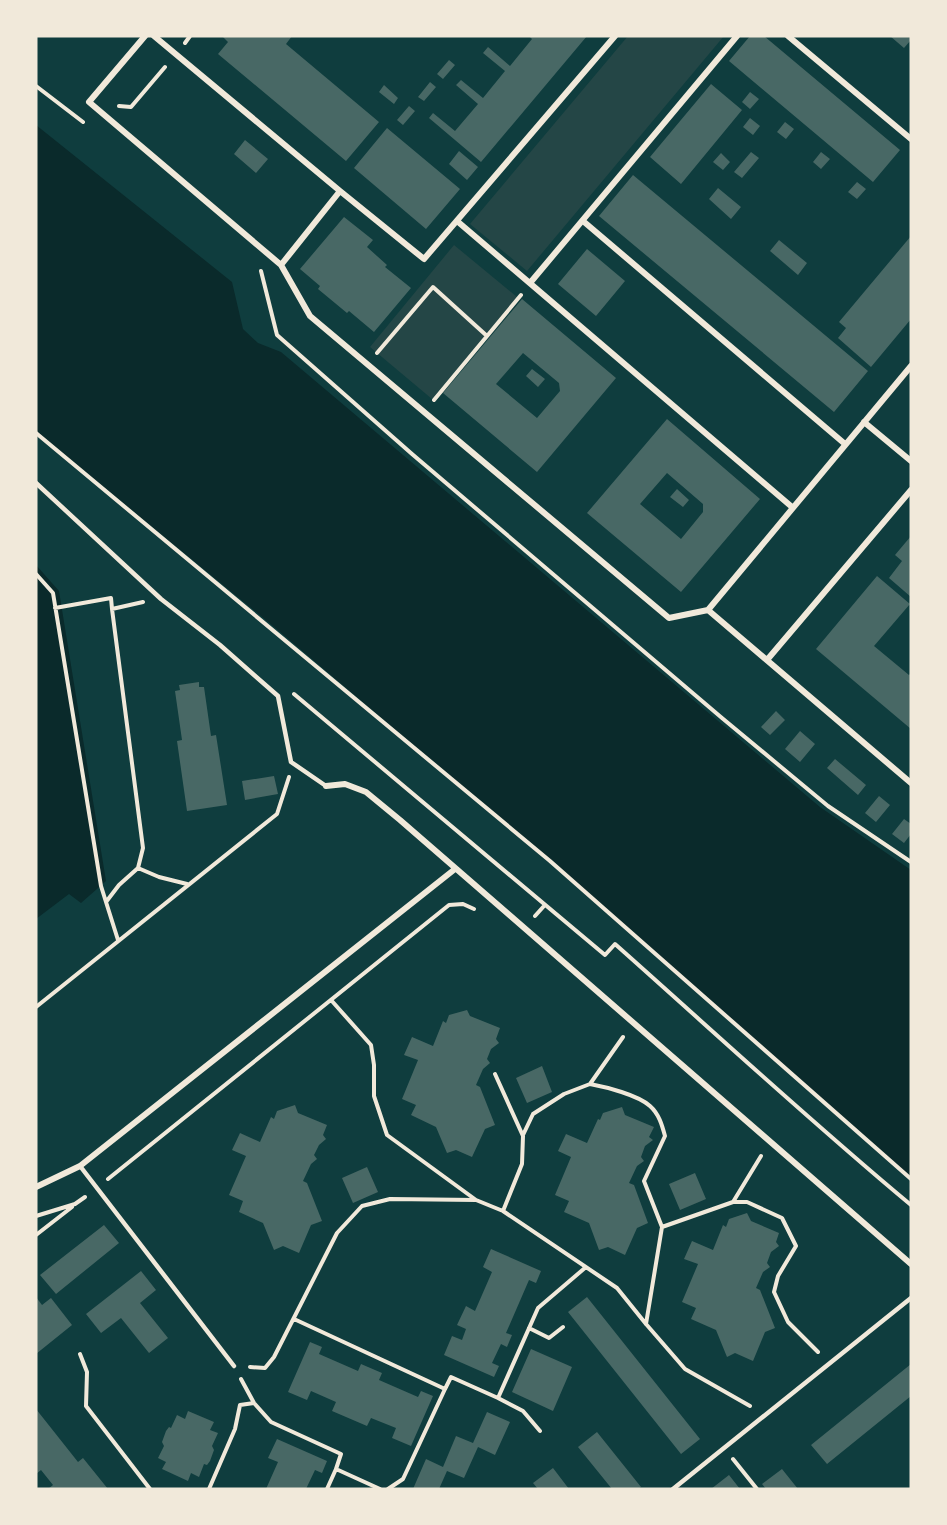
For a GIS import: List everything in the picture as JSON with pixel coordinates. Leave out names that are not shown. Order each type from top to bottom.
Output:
[{"type":"street","points":[[145,36],[89,102],[281,265],[310,316],[669,618],[708,610],[911,366]]},
{"type":"street","points":[[154,36],[424,259],[615,36]]},
{"type":"street","points":[[531,283],[737,36]]},
{"type":"street","points":[[788,36],[911,139]]},
{"type":"street","points":[[281,265],[340,191]]},
{"type":"street","points":[[458,221],[792,507]]},
{"type":"street","points":[[583,221],[845,444]]},
{"type":"street","points":[[864,422],[911,461]]},
{"type":"street","points":[[767,660],[911,490]]},
{"type":"street","points":[[708,610],[911,783]]},
{"type":"street","points":[[326,786],[345,784],[366,792],[553,951],[911,1264]]},
{"type":"street","points":[[36,1187],[80,1166],[455,869]]},
{"type":"lane","points":[[36,483],[161,599],[220,645],[278,696],[291,762],[326,786]]},
{"type":"lane","points":[[80,1166],[234,1366]]},
{"type":"lane","points":[[673,1489],[911,1298]]},
{"type":"path","points":[[65,108],[89,102],[131,107],[175,54]]},
{"type":"path","points":[[36,86],[91,129]]},
{"type":"path","points":[[261,270],[278,335],[412,454],[722,718],[828,806],[911,862]]},
{"type":"path","points":[[423,412],[531,283]]},
{"type":"path","points":[[368,364],[433,287],[487,336]]},
{"type":"path","points":[[36,433],[550,861],[911,1179]]},
{"type":"path","points":[[36,574],[53,593],[101,886],[118,940]]},
{"type":"path","points":[[55,608],[111,598],[143,848],[138,868],[118,885],[106,902]]},
{"type":"path","points":[[112,609],[161,599]]},
{"type":"path","points":[[289,689],[605,955],[615,944],[819,1128],[911,1206]]},
{"type":"path","points":[[36,1007],[277,814],[286,789],[291,762]]},
{"type":"path","points":[[138,868],[159,877],[187,884]]},
{"type":"path","points":[[36,1235],[449,905],[463,904],[477,910]]},
{"type":"path","points":[[331,1000],[370,1045],[374,1065],[374,1096],[387,1136],[476,1200],[503,1211],[618,1288],[685,1369],[765,1414]]},
{"type":"path","points":[[590,1084],[623,1037]]},
{"type":"path","points":[[495,1074],[523,1136]]},
{"type":"path","points":[[503,1211],[522,1164],[523,1136],[533,1114],[564,1094],[590,1084],[612,1088],[649,1105],[660,1119],[665,1136],[644,1181],[662,1227],[646,1324]]},
{"type":"path","points":[[733,1202],[761,1156]]},
{"type":"path","points":[[234,1366],[265,1368],[274,1357],[337,1233],[362,1206],[390,1199],[476,1200]]},
{"type":"path","points":[[662,1227],[733,1202],[747,1202],[782,1218],[796,1246],[778,1276],[774,1292],[788,1322],[830,1363]]},
{"type":"path","points":[[36,1216],[75,1204]]},
{"type":"path","points":[[498,1398],[538,1308],[586,1268]]},
{"type":"path","points":[[294,1319],[445,1389]]},
{"type":"path","points":[[529,1328],[549,1338],[563,1327]]},
{"type":"path","points":[[80,1354],[87,1372],[86,1406],[150,1489]]},
{"type":"path","points":[[234,1366],[254,1403],[271,1422],[341,1454],[327,1489]]},
{"type":"path","points":[[388,1489],[403,1479],[451,1377],[523,1411],[540,1431]]},
{"type":"path","points":[[209,1489],[235,1429],[240,1405],[254,1403]]},
{"type":"path","points":[[724,1447],[757,1489]]},
{"type":"path","points":[[336,1469],[380,1489]]},
{"type":"shaded area","points":[[628,36],[724,36],[527,271],[470,224]]},
{"type":"shaded area","points":[[36,125],[232,282],[243,329],[258,343],[281,352],[820,807],[911,870],[911,1179],[550,861],[267,621],[36,432]]},
{"type":"shaded area","points":[[454,245],[517,297],[432,399],[370,347]]},
{"type":"shaded area","points":[[36,565],[59,591],[106,881],[81,903],[69,894],[36,919]]},
{"type":"building","points":[[224,36],[292,36],[286,44],[379,122],[346,161],[218,54],[228,42]]},
{"type":"building","points":[[529,36],[587,36],[481,162],[429,118],[433,113],[455,131],[478,104],[456,85],[461,80],[483,98],[505,71],[483,53],[488,47],[510,66],[532,39]]},
{"type":"building","points":[[750,36],[764,36],[900,150],[873,182],[729,61]]},
{"type":"building","points":[[890,36],[911,36],[911,40],[904,48]]},
{"type":"building","points":[[449,60],[455,65],[443,79],[437,74]]},
{"type":"building","points":[[430,82],[436,87],[424,101],[418,97]]},
{"type":"building","points":[[711,84],[742,110],[681,184],[650,157]]},
{"type":"building","points":[[384,85],[398,98],[394,104],[379,92]]},
{"type":"building","points":[[750,92],[759,99],[750,109],[742,102]]},
{"type":"building","points":[[409,106],[415,111],[403,125],[397,120]]},
{"type":"building","points":[[750,118],[760,126],[753,135],[743,127]]},
{"type":"building","points":[[785,122],[794,129],[786,139],[777,132]]},
{"type":"building","points":[[387,128],[460,189],[426,229],[354,168]]},
{"type":"building","points":[[245,140],[268,159],[256,173],[234,154]]},
{"type":"building","points":[[459,151],[478,167],[467,180],[449,164]]},
{"type":"building","points":[[751,152],[759,158],[742,178],[734,172]]},
{"type":"building","points":[[821,152],[830,159],[821,169],[813,162]]},
{"type":"building","points":[[721,153],[730,162],[723,170],[713,162]]},
{"type":"building","points":[[633,175],[868,371],[834,412],[599,216]]},
{"type":"building","points":[[857,182],[866,189],[857,199],[848,192]]},
{"type":"building","points":[[718,188],[741,207],[731,219],[709,199]]},
{"type":"building","points":[[344,217],[373,240],[367,247],[387,265],[385,267],[411,288],[374,332],[318,289],[320,286],[300,269]]},
{"type":"building","points":[[911,236],[911,319],[871,367],[838,338],[846,328],[839,322]]},
{"type":"building","points":[[779,240],[807,263],[798,275],[770,251]]},
{"type":"building","points":[[587,249],[625,281],[596,316],[558,284]]},
{"type":"building","points":[[522,299],[616,378],[537,472],[443,393]],"holes":[[[523,353],[559,383],[560,391],[537,418],[496,384]]]},
{"type":"building","points":[[532,369],[545,379],[538,387],[526,376]]},
{"type":"building","points":[[667,419],[760,499],[681,592],[587,513]],"holes":[[[667,473],[703,504],[703,512],[681,539],[640,504]]]},
{"type":"building","points":[[677,489],[689,500],[683,507],[670,497]]},
{"type":"building","points":[[911,536],[911,597],[889,578],[902,561],[895,555]]},
{"type":"building","points":[[877,576],[910,604],[874,646],[909,675],[911,673],[911,729],[816,649]]},
{"type":"building","points":[[199,682],[199,687],[204,687],[211,736],[216,735],[227,805],[187,811],[177,741],[182,740],[175,691],[180,690],[179,685]]},
{"type":"building","points":[[776,711],[785,720],[770,735],[761,727]]},
{"type":"building","points":[[800,731],[815,744],[800,762],[785,749]]},
{"type":"building","points":[[835,759],[866,785],[858,795],[827,768]]},
{"type":"building","points":[[274,776],[278,794],[245,800],[242,781]]},
{"type":"building","points":[[879,796],[890,805],[876,822],[865,813]]},
{"type":"building","points":[[904,819],[911,824],[911,834],[904,843],[892,834]]},
{"type":"building","points":[[467,1010],[470,1016],[500,1028],[496,1039],[499,1043],[491,1049],[487,1059],[490,1063],[483,1069],[476,1085],[480,1087],[495,1125],[485,1129],[472,1157],[456,1150],[447,1153],[436,1127],[411,1115],[416,1105],[402,1099],[418,1060],[404,1055],[412,1037],[433,1046],[443,1021],[446,1023],[449,1015]]},
{"type":"building","points":[[542,1066],[552,1092],[527,1103],[516,1078]]},
{"type":"building","points":[[295,1105],[298,1113],[327,1125],[323,1135],[326,1139],[319,1145],[314,1155],[317,1159],[311,1164],[303,1181],[307,1183],[322,1221],[311,1225],[299,1253],[283,1246],[274,1250],[263,1223],[239,1212],[243,1201],[229,1195],[246,1156],[232,1150],[240,1133],[260,1142],[271,1117],[274,1119],[277,1111]]},
{"type":"building","points":[[622,1107],[625,1115],[654,1127],[649,1137],[653,1140],[645,1146],[641,1157],[644,1161],[637,1166],[629,1183],[634,1185],[648,1223],[637,1228],[625,1255],[608,1247],[599,1250],[589,1223],[564,1212],[569,1201],[555,1195],[571,1157],[558,1151],[566,1134],[587,1143],[603,1113]]},
{"type":"building","points":[[367,1167],[378,1192],[353,1203],[342,1178]]},
{"type":"building","points":[[695,1173],[706,1199],[680,1210],[669,1184]]},
{"type":"building","points":[[747,1213],[751,1221],[779,1233],[776,1242],[779,1246],[771,1252],[767,1263],[770,1267],[763,1272],[756,1288],[760,1290],[775,1328],[765,1332],[753,1361],[735,1353],[727,1357],[716,1330],[691,1319],[696,1308],[682,1302],[698,1264],[684,1259],[692,1241],[713,1250],[723,1225],[726,1227],[729,1219]]},
{"type":"building","points":[[104,1225],[119,1243],[56,1294],[40,1275]]},
{"type":"building","points":[[491,1249],[541,1271],[536,1283],[529,1280],[506,1333],[512,1335],[507,1347],[501,1344],[492,1363],[499,1366],[494,1377],[444,1355],[452,1336],[462,1340],[466,1329],[457,1325],[466,1306],[475,1311],[492,1272],[483,1267]]},
{"type":"building","points":[[141,1271],[156,1290],[140,1303],[168,1338],[149,1353],[121,1318],[101,1333],[86,1314]]},
{"type":"building","points":[[36,1297],[42,1305],[51,1298],[72,1325],[36,1354]]},
{"type":"building","points":[[587,1297],[700,1439],[681,1454],[568,1312]]},
{"type":"building","points":[[310,1342],[322,1347],[319,1354],[358,1371],[361,1364],[382,1373],[379,1380],[418,1397],[421,1391],[433,1396],[411,1446],[392,1438],[396,1428],[371,1418],[367,1426],[332,1411],[336,1402],[311,1391],[307,1400],[288,1392]]},
{"type":"building","points":[[531,1349],[572,1367],[553,1411],[512,1392]]},
{"type":"building","points":[[911,1364],[911,1396],[827,1464],[811,1445]]},
{"type":"building","points":[[36,1409],[78,1462],[83,1458],[108,1489],[48,1489],[53,1485],[41,1470],[36,1474]]},
{"type":"building","points":[[188,1411],[214,1422],[210,1430],[218,1433],[212,1446],[214,1450],[210,1461],[207,1465],[204,1464],[199,1477],[191,1473],[188,1481],[162,1469],[166,1462],[158,1458],[164,1446],[162,1442],[166,1431],[169,1427],[171,1428],[177,1415],[185,1419]]},
{"type":"building","points":[[487,1412],[510,1422],[495,1455],[478,1447],[464,1478],[447,1471],[439,1489],[413,1489],[426,1459],[443,1467],[456,1436],[473,1443]]},
{"type":"building","points":[[597,1432],[641,1487],[612,1489],[578,1447]]},
{"type":"building","points":[[277,1439],[327,1461],[322,1473],[315,1470],[306,1489],[266,1489],[278,1462],[268,1458]]},
{"type":"building","points":[[553,1468],[569,1489],[538,1489],[533,1483]]},
{"type":"building","points":[[782,1469],[798,1489],[766,1489],[762,1484]]},
{"type":"building","points":[[729,1475],[740,1489],[711,1489]]}]
